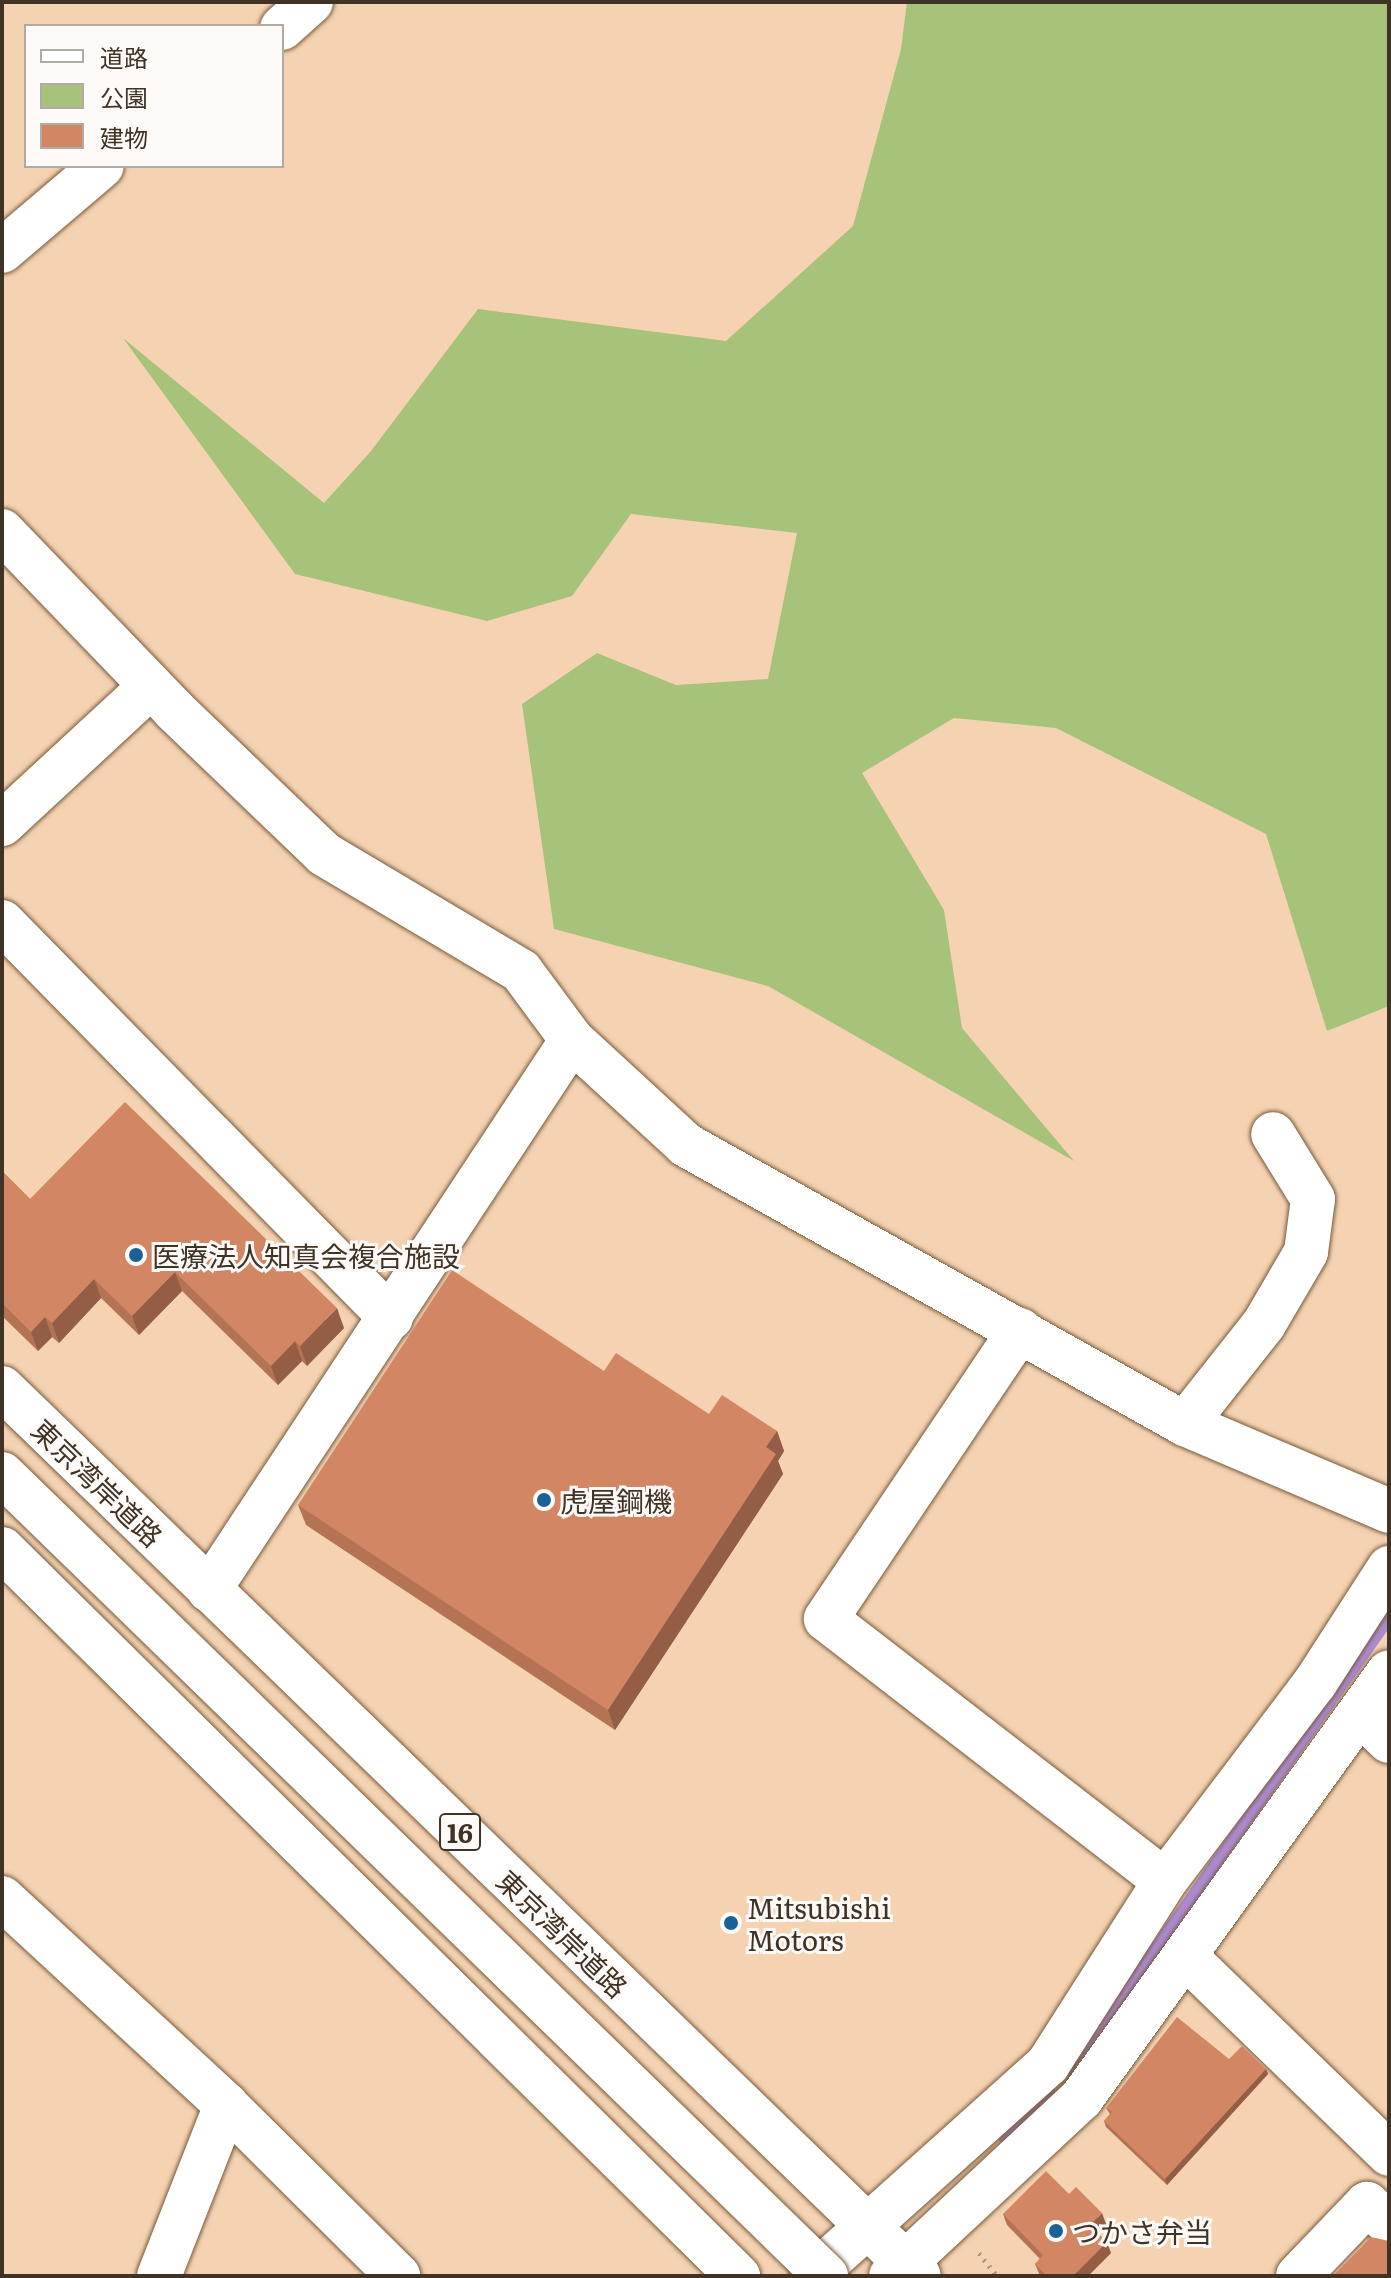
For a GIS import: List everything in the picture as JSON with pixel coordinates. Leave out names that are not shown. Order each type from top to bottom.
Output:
[{"type":"main road","points":[[284,26],[311,2]]},
{"type":"main road","points":[[2,251],[100,168]]},
{"type":"main road","points":[[2,531],[151,686],[324,854],[521,971],[572,1040],[686,1145],[1185,1424],[1389,1511]]},
{"type":"main road","points":[[2,824],[151,686]]},
{"type":"main road","points":[[2,922],[391,1318]]},
{"type":"main road","points":[[209,1590],[572,1040]]},
{"type":"main road","points":[[1185,1424],[1264,1324],[1306,1252],[1313,1199],[1273,1134]]},
{"type":"main road","points":[[1020,1330],[826,1619],[1165,1881]]},
{"type":"main road","name":"東京湾岸道路","points":[[2,1388],[868,2227],[905,2272]]},
{"type":"main road","name":"16","points":[[2,1474],[826,2276]]},
{"type":"main road","points":[[2,1549],[738,2276]]},
{"type":"main road","points":[[2,1568],[721,2276]]},
{"type":"main road","points":[[812,2276],[1048,2064],[1165,1881],[1315,1683],[1389,1568]]},
{"type":"main road","points":[[905,2272],[1081,2099],[1186,1957],[1375,1728],[1389,1672]]},
{"type":"main road","points":[[2,1898],[226,2105],[398,2276]]},
{"type":"main road","points":[[1186,1957],[1389,2154]]},
{"type":"main road","points":[[159,2276],[226,2105]]},
{"type":"main road","points":[[1298,2276],[1367,2204],[1389,2223]]},
{"type":"path","points":[[978,2249],[997,2276]]},
{"type":"green space","points":[[907,2],[1389,2],[1389,1006],[1327,1031],[1266,834],[1056,728],[954,718],[862,773],[944,910],[962,1028],[1074,1161],[768,986],[554,929],[522,704],[597,653],[676,685],[768,679],[797,533],[631,514],[572,596],[487,621],[295,574],[123,338],[324,503],[371,451],[478,309],[726,341],[853,226],[901,49]]},
{"type":"building","name":"医療法人知真会複合施設","points":[[125,1102],[337,1308],[300,1346],[295,1341],[271,1366],[175,1272],[132,1316],[94,1279],[52,1323],[45,1317],[31,1332],[2,1303],[2,1171],[30,1199]]},
{"type":"building","name":"虎屋鋼機","points":[[452,1270],[604,1371],[616,1353],[709,1414],[722,1395],[777,1431],[766,1447],[776,1454],[608,1710],[298,1505]]},
{"type":"building","points":[[1177,2017],[1229,2059],[1242,2046],[1266,2069],[1165,2179],[1104,2121],[1112,2112],[1106,2108]]},
{"type":"building","name":"つかさ弁当","points":[[1046,2171],[1069,2194],[1076,2187],[1102,2213],[1090,2225],[1107,2242],[1073,2276],[1047,2276],[1035,2264],[1043,2255],[1003,2214]]},
{"type":"building","points":[[1371,2237],[1389,2241],[1389,2276],[1333,2276]]},
{"type":"waterway","points":[[1070,2070],[1389,1618]]},
{"type":"waterway","points":[[1004,2137],[1049,2092]]},
{"type":"place","name":"医療法人知真会複合施設","points":[[136,1255]]},
{"type":"place","name":"虎屋鋼機","points":[[544,1500]]},
{"type":"place","name":"Mitsubishi Motors","points":[[731,1923]]},
{"type":"place","name":"つかさ弁当","points":[[1056,2231]]}]
